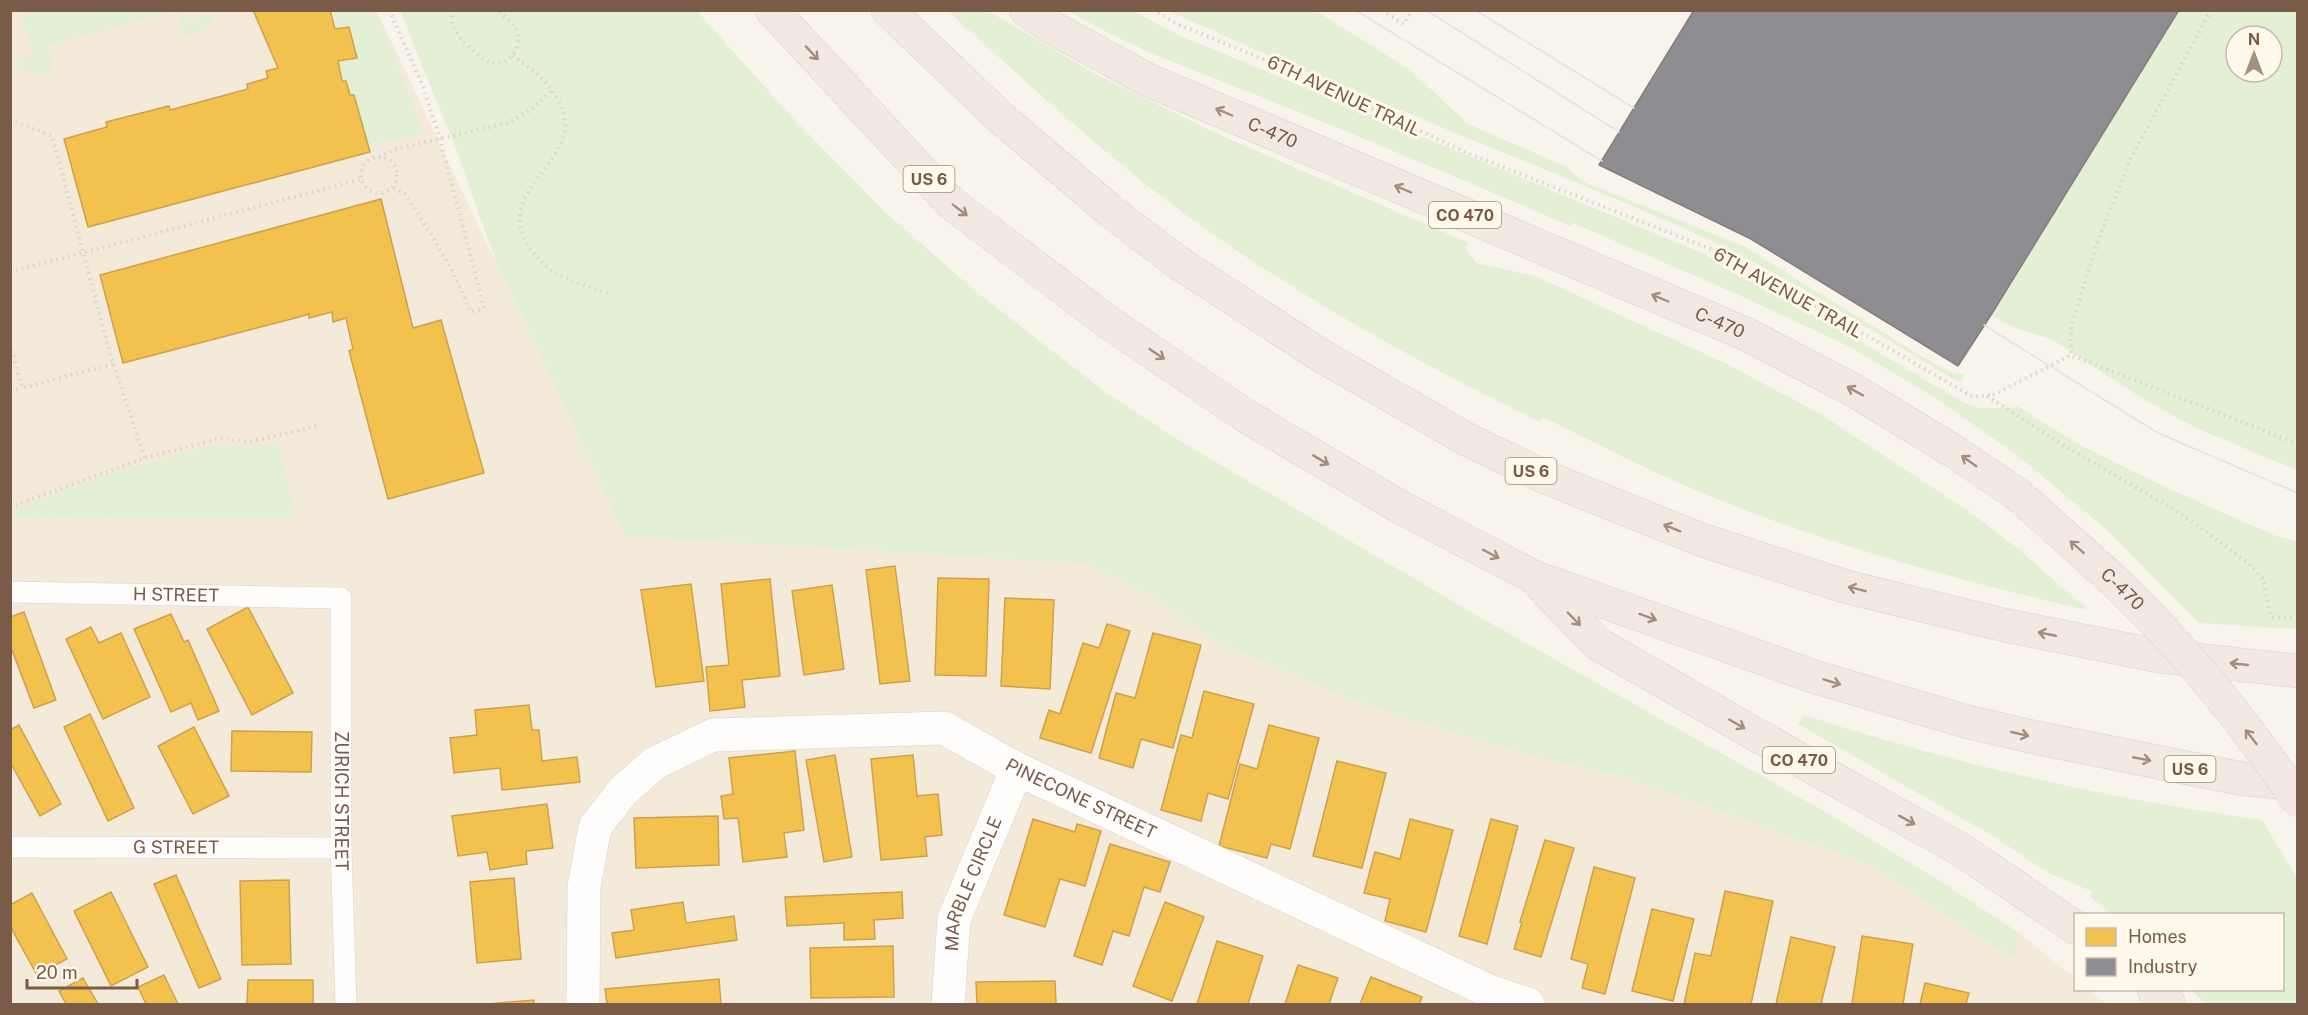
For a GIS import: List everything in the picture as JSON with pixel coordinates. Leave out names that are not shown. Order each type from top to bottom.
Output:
[{"type":"highway","name":"US 6","points":[[772,10],[951,203],[1099,315],[1246,416],[1400,507],[1534,577],[1815,677],[1946,716],[2038,738],[2181,767],[2244,778],[2298,784]]},
{"type":"highway","name":"US 6","points":[[888,10],[1002,119],[1113,213],[1179,263],[1320,355],[1468,440],[1545,477],[1702,540],[1847,587],[2004,625],[2159,656],[2298,671]]},
{"type":"highway","name":"C-470","points":[[1026,10],[1051,27],[1148,80],[1746,334],[1855,391],[1958,454],[2017,494],[2099,567],[2158,625],[2214,688],[2298,801]]},
{"type":"highway","name":"CO 470","points":[[1534,577],[1598,644],[1960,849],[2074,927]]},
{"type":"highway","points":[[2155,991],[2169,1005]]},
{"type":"street","name":"PINECONE STREET","points":[[583,1005],[584,887],[595,827],[623,791],[655,763],[713,735],[944,728],[1017,769],[1487,998],[1528,1005]]},
{"type":"street","name":"MARBLE CIRCLE","points":[[948,1005],[954,919],[1017,769]]},
{"type":"lane","name":"H STREET","points":[[10,592],[341,598]]},
{"type":"lane","name":"ZURICH STREET","points":[[341,598],[341,848],[346,1005]]},
{"type":"lane","name":"G STREET","points":[[10,847],[341,848]]},
{"type":"path","points":[[388,10],[422,84],[440,140],[484,308],[471,312],[451,268],[432,236],[405,194],[392,187]]},
{"type":"path","points":[[454,10],[452,23],[454,30],[479,56],[492,63],[507,60],[517,48],[518,33],[498,10]]},
{"type":"path","name":"6TH AVENUE TRAIL","points":[[1153,10],[1177,24],[1280,66],[1470,154],[1731,257],[1973,397],[1993,395],[2071,354]]},
{"type":"path","points":[[1382,10],[1404,24],[1412,10]]},
{"type":"path","points":[[2211,10],[2131,158],[2098,242],[2071,327],[2071,354],[2298,444]]},
{"type":"path","points":[[513,55],[548,84],[560,102],[566,124],[560,146],[527,192],[520,212],[522,233],[532,252],[545,267],[562,276],[608,293]]},
{"type":"path","points":[[379,157],[390,161],[397,171],[396,182],[382,193],[366,187],[362,178],[364,166],[373,158],[395,149],[508,123],[532,110],[552,90]]},
{"type":"path","points":[[10,120],[52,136],[113,364],[145,458]]},
{"type":"path","points":[[10,272],[362,178]]},
{"type":"path","points":[[10,344],[22,388]]},
{"type":"path","points":[[10,391],[113,364]]},
{"type":"path","points":[[1987,395],[2066,447],[2177,511],[2225,545],[2247,562],[2263,579],[2271,617],[2298,619]]},
{"type":"path","points":[[10,507],[145,458],[222,438],[249,442],[316,426]]},
{"type":"shaded area","points":[[10,11],[377,11],[625,536],[1088,564],[1155,598],[1214,640],[1339,695],[1407,719],[1549,761],[1614,774],[1870,865],[2012,959],[2019,933],[2074,977],[2074,991],[2090,991],[2107,1004],[11,1004]]},
{"type":"green space","points":[[20,10],[176,11],[47,46],[54,73],[36,74],[25,73],[11,62],[33,54]]},
{"type":"green space","points":[[178,11],[184,11],[189,20],[208,11],[213,11],[213,17],[205,28],[185,37]]},
{"type":"green space","points":[[330,11],[376,11],[424,133],[368,145],[354,95],[350,95],[346,81],[342,81],[338,61],[356,57],[349,27],[335,29]]},
{"type":"green space","points":[[400,11],[697,11],[788,113],[885,212],[974,290],[1104,391],[1172,436],[1469,611],[1829,814],[1937,879],[2019,933],[2013,959],[1870,865],[1614,774],[1549,761],[1407,719],[1339,695],[1214,640],[1155,598],[1088,564],[625,536],[496,262],[456,149]]},
{"type":"green space","points":[[948,11],[988,11],[1094,73],[1220,135],[1469,243],[1465,247],[1476,263],[1535,276],[1729,365],[1822,415],[1970,512],[2017,548],[2088,610],[1897,561],[1758,515],[1669,479],[1543,417],[1539,421],[1448,375],[1314,300],[1186,215],[1094,142]]},
{"type":"green space","points":[[1069,11],[1133,11],[1181,36],[1702,253],[1865,344],[1964,403],[1980,408],[2017,406],[2080,445],[2165,487],[2276,536],[2297,541],[2297,629],[2199,623],[2107,530],[2017,455],[1931,395],[1846,345],[1739,295],[1573,223],[1572,227],[1167,59],[1117,37]]},
{"type":"green space","points":[[1169,11],[1316,11],[1409,69],[1468,124],[1567,167],[1584,182],[1743,246],[1931,362],[1953,373],[1964,375],[1960,383],[1798,286],[1715,242],[1267,55]]},
{"type":"green space","points":[[2179,11],[2297,11],[2297,470],[2198,429],[2140,397],[2053,340],[2015,328],[1991,315]]},
{"type":"green space","points":[[277,442],[296,518],[11,517],[11,510],[116,471],[222,444],[246,447]]},
{"type":"green space","points":[[1804,715],[1917,749],[2031,778],[2146,801],[2262,820],[2297,878],[2297,1004],[2206,1004],[2192,991],[2284,991],[2284,913],[2110,913],[2090,896],[2091,891],[2048,873],[1996,838],[1798,724]]},
{"type":"building: Homes","points":[[253,10],[330,10],[335,29],[349,27],[357,58],[338,61],[342,81],[346,81],[350,95],[354,95],[370,152],[88,227],[64,139],[107,127],[106,122],[169,106],[170,110],[248,89],[247,84],[268,78],[266,71],[278,68]]},
{"type":"building: Homes","points":[[381,199],[413,328],[441,320],[484,473],[388,499],[349,351],[353,349],[346,318],[333,322],[332,312],[309,318],[309,314],[123,363],[100,275]]},
{"type":"building: Homes","points":[[895,566],[910,681],[880,684],[866,570]]},
{"type":"building: Homes","points":[[938,578],[989,579],[986,676],[935,675]]},
{"type":"building: Homes","points":[[770,579],[780,676],[742,680],[745,707],[710,711],[706,667],[729,665],[721,584]]},
{"type":"building: Homes","points":[[691,584],[704,681],[656,687],[641,590]]},
{"type":"building: Homes","points":[[832,585],[844,669],[804,675],[792,591]]},
{"type":"building: Homes","points":[[1005,598],[1054,600],[1050,689],[1001,686]]},
{"type":"building: Homes","points":[[248,607],[293,693],[252,715],[207,629]]},
{"type":"building: Homes","points":[[24,612],[56,700],[34,708],[10,645],[10,617]]},
{"type":"building: Homes","points":[[171,614],[184,642],[188,640],[219,711],[198,720],[191,703],[171,712],[134,629]]},
{"type":"building: Homes","points":[[1107,624],[1130,631],[1091,753],[1040,738],[1049,710],[1060,714],[1083,643],[1099,648]]},
{"type":"building: Homes","points":[[91,627],[99,643],[121,633],[150,697],[103,719],[66,639]]},
{"type":"building: Homes","points":[[1153,633],[1201,645],[1173,748],[1141,739],[1133,768],[1099,758],[1116,693],[1135,698]]},
{"type":"building: Homes","points":[[1204,691],[1254,704],[1228,799],[1208,793],[1201,821],[1161,810],[1181,735],[1192,738]]},
{"type":"building: Homes","points":[[529,705],[532,730],[539,730],[542,761],[577,757],[580,782],[502,790],[500,768],[454,773],[450,738],[477,735],[475,710]]},
{"type":"building: Homes","points":[[90,714],[134,808],[108,821],[64,727]]},
{"type":"building: Homes","points":[[19,725],[61,804],[40,816],[10,762],[10,730]]},
{"type":"building: Homes","points":[[1269,725],[1319,738],[1290,849],[1271,844],[1267,858],[1219,846],[1240,764],[1257,769]]},
{"type":"building: Homes","points":[[194,727],[229,796],[193,814],[158,746]]},
{"type":"building: Homes","points":[[232,731],[312,732],[311,772],[231,771]]},
{"type":"building: Homes","points":[[795,751],[804,830],[784,833],[787,857],[743,862],[738,818],[724,819],[721,796],[733,794],[729,758]]},
{"type":"building: Homes","points":[[835,755],[852,857],[824,862],[806,760]]},
{"type":"building: Homes","points":[[913,755],[917,796],[938,794],[942,835],[925,837],[927,856],[881,860],[871,759]]},
{"type":"building: Homes","points":[[1337,761],[1386,773],[1362,868],[1313,856]]},
{"type":"building: Homes","points":[[547,804],[553,848],[526,851],[527,864],[490,870],[487,852],[458,856],[452,816]]},
{"type":"building: Homes","points":[[718,816],[719,865],[636,868],[634,818]]},
{"type":"building: Homes","points":[[1033,819],[1075,832],[1077,824],[1101,831],[1085,886],[1060,879],[1045,927],[1004,915]]},
{"type":"building: Homes","points":[[1410,819],[1453,830],[1426,932],[1385,921],[1390,899],[1364,893],[1375,852],[1400,859]]},
{"type":"building: Homes","points":[[1491,819],[1518,826],[1487,944],[1459,936]]},
{"type":"building: Homes","points":[[1545,840],[1574,848],[1541,957],[1514,949]]},
{"type":"building: Homes","points":[[1110,844],[1170,862],[1160,892],[1144,887],[1129,936],[1113,931],[1102,965],[1074,956]]},
{"type":"building: Homes","points":[[1594,867],[1635,878],[1605,994],[1582,988],[1588,964],[1571,959]]},
{"type":"building: Homes","points":[[176,875],[221,979],[199,988],[154,884]]},
{"type":"building: Homes","points":[[514,878],[521,959],[477,963],[470,882]]},
{"type":"building: Homes","points":[[289,880],[291,964],[242,965],[240,881]]},
{"type":"building: Homes","points":[[1725,891],[1773,901],[1751,1004],[1684,1004],[1695,953],[1711,956]]},
{"type":"building: Homes","points":[[111,892],[148,967],[111,986],[74,911]]},
{"type":"building: Homes","points":[[902,892],[903,918],[874,920],[875,939],[844,940],[844,923],[787,926],[785,897]]},
{"type":"building: Homes","points":[[32,893],[67,959],[37,975],[10,926],[10,905]]},
{"type":"building: Homes","points":[[683,902],[686,923],[734,916],[737,940],[616,958],[612,933],[634,930],[631,910]]},
{"type":"building: Homes","points":[[1165,902],[1204,917],[1172,1001],[1133,986]]},
{"type":"building: Homes","points":[[1652,909],[1694,919],[1673,1001],[1632,991]]},
{"type":"building: Homes","points":[[1862,936],[1913,944],[1903,1004],[1852,1004]]},
{"type":"building: Homes","points":[[1791,937],[1835,947],[1821,1004],[1776,1004]]},
{"type":"building: Homes","points":[[1217,941],[1263,956],[1248,1004],[1197,1004]]},
{"type":"building: Homes","points":[[893,946],[894,997],[811,998],[810,948]]},
{"type":"building: Homes","points":[[1298,965],[1338,978],[1329,1004],[1285,1004]]},
{"type":"building: Homes","points":[[164,975],[178,1004],[146,1004],[138,987]]},
{"type":"building: Homes","points":[[1371,977],[1422,997],[1419,1004],[1360,1004]]},
{"type":"building: Homes","points":[[83,978],[98,1004],[66,1004],[59,991]]},
{"type":"building: Homes","points":[[719,979],[721,1004],[607,1004],[605,989]]},
{"type":"building: Homes","points":[[248,980],[313,980],[313,1004],[247,1004]]},
{"type":"building: Homes","points":[[1055,981],[1056,1004],[977,1004],[976,982]]},
{"type":"building: Homes","points":[[1925,983],[1969,993],[1966,1004],[1920,1004]]},
{"type":"building: Homes","points":[[534,1000],[534,1004],[488,1004]]},
{"type":"building: Industry","points":[[1694,10],[2179,10],[1958,366],[1751,239],[1599,165]]},
{"type":"tram line","points":[[1355,10],[1602,161]]},
{"type":"tram line","points":[[1426,10],[1619,132]]},
{"type":"tram line","points":[[1475,10],[1634,108]]},
{"type":"tram line","points":[[1984,325],[2158,433],[2298,493]]}]
